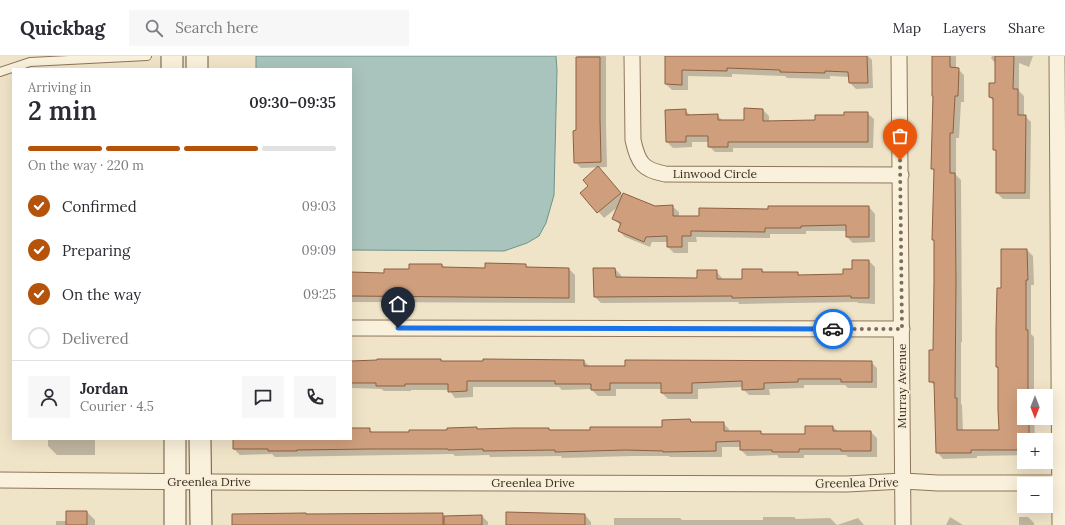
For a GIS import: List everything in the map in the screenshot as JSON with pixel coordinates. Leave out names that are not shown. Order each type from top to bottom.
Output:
[{"type":"main road","points":[[172,56],[172,68]]},
{"type":"main road","points":[[197,56],[197,68]]},
{"type":"main road","points":[[175,440],[175,525]]},
{"type":"main road","points":[[200,440],[201,525]]},
{"type":"street","name":"Linwood Circle","points":[[632,56],[634,140],[636,154],[643,165],[652,171],[665,174],[900,175]]},
{"type":"street","name":"Murray Avenue","points":[[899,56],[903,525]]},
{"type":"street","points":[[1057,56],[1063,483],[1060,525]]},
{"type":"street","points":[[352,328],[902,329]]},
{"type":"street","name":"Greenlea Drive","points":[[0,480],[847,484],[903,481],[938,483],[1063,483]]},
{"type":"lane","points":[[0,72],[30,62],[147,56]]},
{"type":"water","points":[[256,56],[556,56],[557,70],[554,195],[546,223],[539,236],[527,243],[504,251],[352,250],[352,68],[256,68]]},
{"type":"building","points":[[665,56],[867,56],[868,83],[849,83],[848,72],[780,72],[780,70],[727,68],[727,71],[682,70],[682,85],[665,84]]},
{"type":"building","points":[[932,56],[950,56],[950,67],[959,68],[958,96],[955,96],[953,133],[950,133],[950,173],[955,173],[955,398],[957,398],[957,430],[999,430],[996,330],[997,288],[1001,288],[1001,249],[1027,249],[1028,280],[1026,280],[1026,330],[1028,330],[1028,389],[1017,389],[1017,425],[1029,425],[1029,433],[1017,433],[1017,450],[971,450],[971,453],[936,453],[934,382],[929,382],[929,350],[933,350],[934,281],[934,240],[932,240],[934,169],[931,169]]},
{"type":"building","points":[[995,56],[1014,56],[1013,89],[1018,89],[1018,115],[1026,115],[1025,193],[996,193],[996,150],[993,150],[993,98],[989,97],[989,83],[995,83]]},
{"type":"building","points":[[576,57],[600,57],[601,162],[574,163],[573,131],[576,130]]},
{"type":"building","points":[[744,108],[763,109],[763,121],[815,120],[815,115],[844,115],[844,112],[868,112],[868,142],[728,142],[728,147],[708,147],[708,136],[686,136],[686,142],[666,142],[665,110],[686,109],[686,115],[718,114],[718,120],[744,120]]},
{"type":"building","points":[[598,166],[621,193],[597,213],[580,193],[588,186],[583,180]]},
{"type":"building","points":[[623,193],[655,206],[673,205],[673,216],[699,216],[699,208],[768,209],[768,206],[869,206],[869,237],[846,237],[846,225],[801,226],[801,228],[765,228],[765,232],[691,231],[691,236],[682,236],[682,247],[667,247],[667,236],[646,237],[644,242],[618,231],[621,223],[612,219]]},
{"type":"building","points":[[852,260],[869,260],[869,298],[851,298],[851,296],[732,298],[732,296],[594,297],[593,268],[615,268],[616,277],[697,278],[697,270],[717,270],[717,279],[742,279],[742,269],[762,269],[762,272],[798,272],[798,275],[843,274],[843,269],[852,269]]},
{"type":"building","points":[[485,263],[526,264],[526,267],[569,268],[569,298],[352,296],[352,272],[384,273],[384,269],[409,269],[409,264],[442,264],[442,267],[485,268]]},
{"type":"building","points":[[584,360],[584,366],[625,366],[625,360],[872,361],[872,382],[841,382],[841,379],[798,379],[798,382],[764,383],[764,389],[742,390],[742,381],[692,383],[692,393],[661,393],[661,383],[610,383],[610,390],[591,390],[591,384],[555,384],[555,381],[467,381],[467,391],[448,392],[448,384],[376,386],[376,383],[352,383],[352,361]]},
{"type":"building","points":[[690,419],[691,422],[724,422],[724,431],[761,431],[761,434],[805,434],[805,426],[833,426],[833,431],[871,431],[871,451],[841,451],[841,449],[799,449],[799,452],[740,450],[740,441],[716,442],[716,451],[663,452],[626,450],[555,452],[555,450],[483,451],[483,449],[268,451],[268,449],[233,449],[233,440],[352,440],[352,428],[370,428],[370,432],[409,432],[409,430],[447,430],[447,428],[477,427],[477,429],[549,428],[549,430],[590,430],[590,427],[662,427],[662,420]]},
{"type":"building","points":[[66,511],[87,511],[87,525],[66,525]]},
{"type":"building","points":[[506,512],[585,514],[585,525],[506,525]]},
{"type":"building","points":[[443,513],[443,525],[232,525],[232,514]]},
{"type":"building","points":[[482,515],[482,525],[444,525],[444,516]]},
{"type":"way so far","points":[[833,329],[902,329],[900,160]]},
{"type":"route","points":[[398,328],[833,329]]}]
